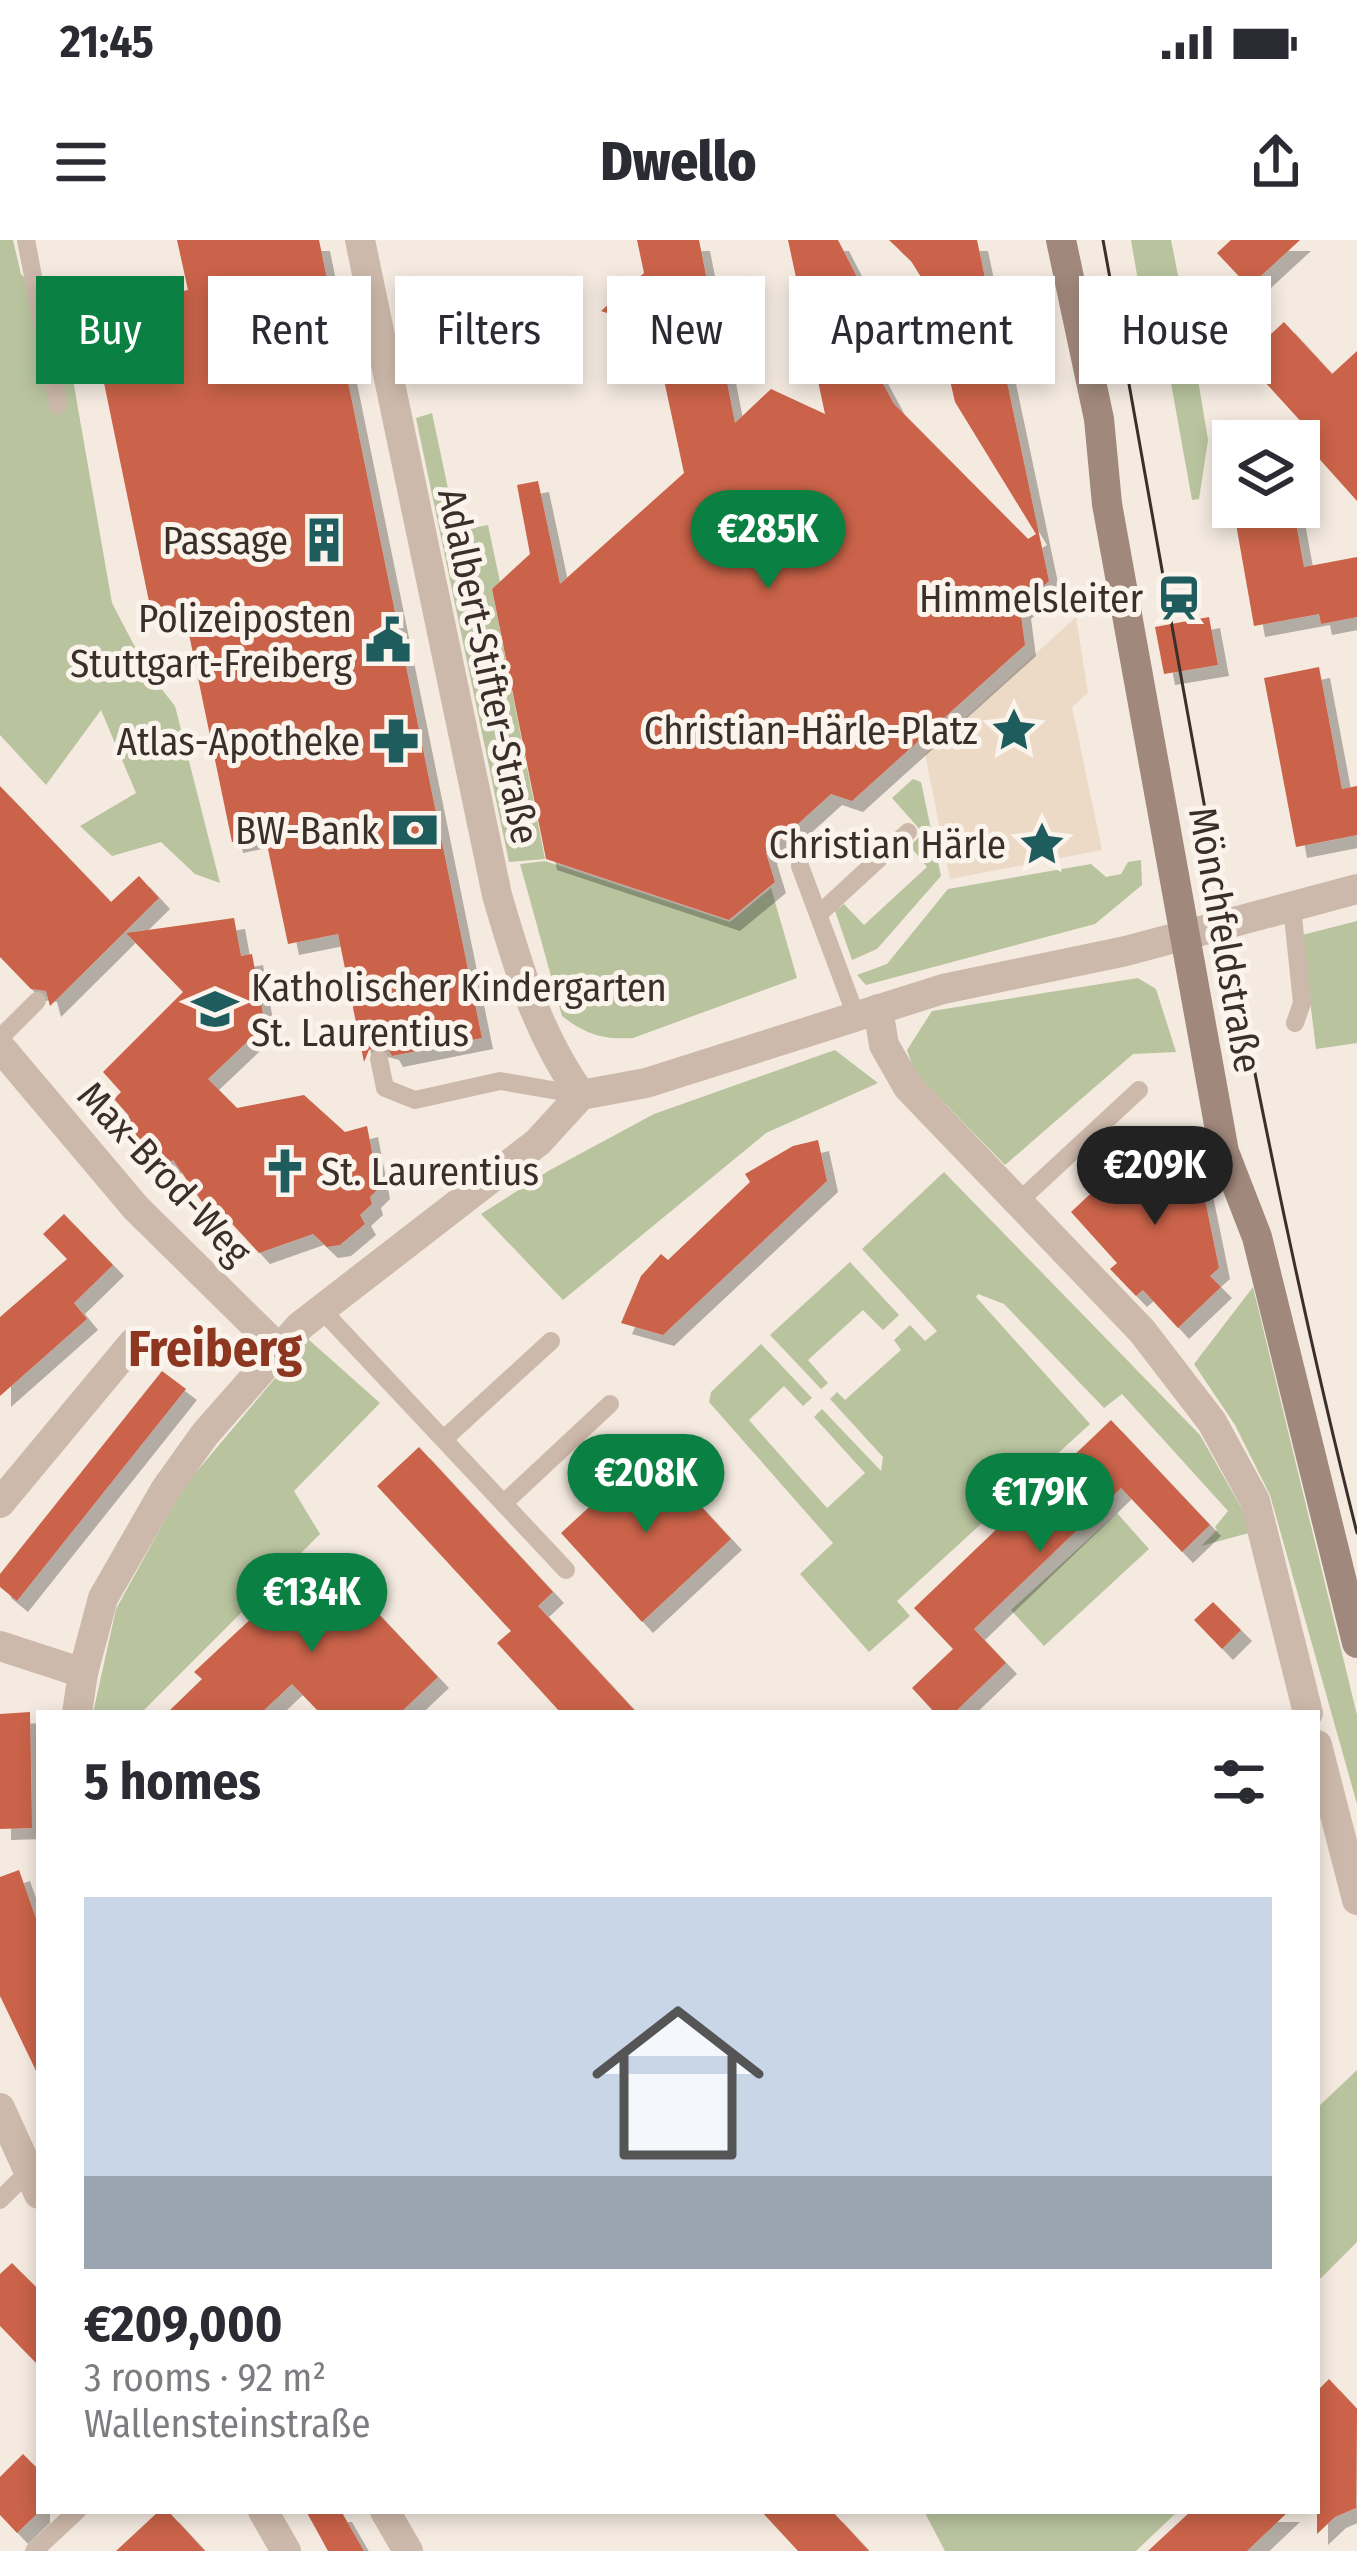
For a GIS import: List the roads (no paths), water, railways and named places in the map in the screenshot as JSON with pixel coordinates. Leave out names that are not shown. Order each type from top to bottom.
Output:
[{"type":"main road","name":"Mönchfeldstraße","points":[[1061,240],[1099,419],[1107,504],[1224,1152],[1257,1237],[1357,1643]]},
{"type":"street","name":"Adalbert-Stifter-Straße","points":[[360,240],[497,895],[541,1028],[581,1095]]},
{"type":"street","points":[[77,1710],[103,1598],[165,1490],[205,1434],[278,1348],[320,1308],[538,1142],[581,1095],[646,1083],[943,989],[1185,936],[1357,889]]},
{"type":"street","points":[[867,1012],[908,1087],[1142,1331],[1212,1422],[1256,1501],[1307,1710]]},
{"type":"street","name":"Max-Brod-Weg","points":[[0,1042],[136,1208],[278,1348]]},
{"type":"street","points":[[0,1504],[133,1343]]},
{"type":"street","points":[[0,1646],[83,1673]]},
{"type":"street","points":[[1320,1757],[1357,1900]]},
{"type":"street","points":[[0,2108],[33,2183]]},
{"type":"street","points":[[264,2514],[286,2551]]},
{"type":"street","points":[[387,2514],[408,2551]]},
{"type":"lane","points":[[26,240],[58,405]]},
{"type":"lane","points":[[819,914],[908,832]]},
{"type":"lane","points":[[800,866],[867,1012]]},
{"type":"lane","points":[[1292,908],[1302,1004],[1295,1023]]},
{"type":"lane","points":[[0,1042],[38,1001]]},
{"type":"lane","points":[[379,1059],[386,1088],[415,1100],[500,1081],[581,1095]]},
{"type":"lane","points":[[1017,1203],[1139,1090]]},
{"type":"lane","points":[[320,1308],[566,1570]]},
{"type":"lane","points":[[444,1438],[551,1341]]},
{"type":"lane","points":[[504,1503],[610,1404]]},
{"type":"lane","points":[[0,2200],[33,2183]]},
{"type":"lane","points":[[34,2551],[74,2514]]},
{"type":"tram line","points":[[1103,240],[1250,1050],[1357,1533]]},
{"type":"place","name":"Passage","points":[[324,540]]},
{"type":"place","name":"Himmelsleiter","points":[[1179,598]]},
{"type":"place","name":"Polizeiposten Stuttgart-Freiberg","points":[[388,640]]},
{"type":"place","name":"Christian-Härle-Platz","points":[[1014,730]]},
{"type":"place","name":"Atlas-Apotheke","points":[[396,741]]},
{"type":"place","name":"BW-Bank","points":[[415,830]]},
{"type":"place","name":"Christian Härle","points":[[1042,844]]},
{"type":"place","name":"Katholischer Kindergarten St. Laurentius","points":[[215,1009]]},
{"type":"place","name":"St. Laurentius","points":[[285,1171]]},
{"type":"district","name":"Freiberg","points":[[215,1348]]}]
